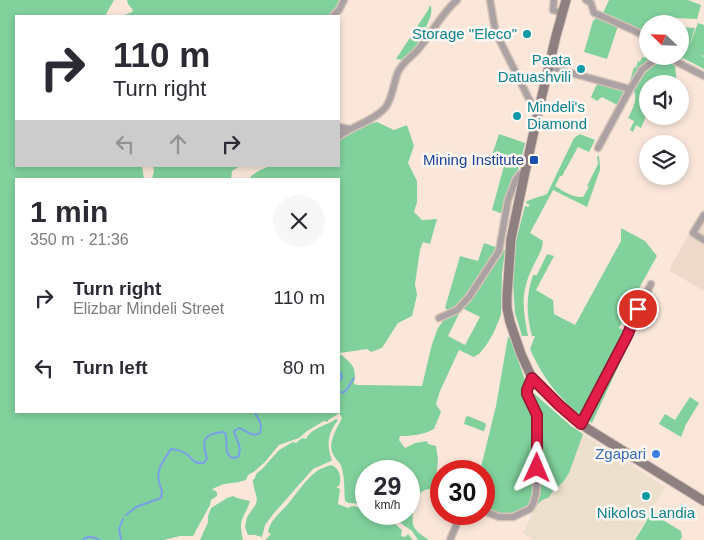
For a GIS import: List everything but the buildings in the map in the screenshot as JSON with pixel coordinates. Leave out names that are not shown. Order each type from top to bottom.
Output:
[{"type":"street","points":[[334,15],[344,0]]},
{"type":"street","points":[[340,135],[349,129],[366,123],[386,107],[398,72],[403,64],[421,47],[429,34],[457,0]]},
{"type":"street","points":[[490,0],[495,29],[499,39],[529,100],[532,105],[539,108]]},
{"type":"street","points":[[554,0],[553,10],[562,13]]},
{"type":"street","points":[[566,0],[524,172],[511,239],[507,296],[512,328],[532,378],[559,405],[581,424],[704,501]]},
{"type":"street","points":[[586,0],[591,3],[594,13],[639,33]]},
{"type":"street","points":[[598,148],[630,89],[647,65]]},
{"type":"street","points":[[683,65],[704,76]]},
{"type":"street","points":[[549,67],[630,89]]},
{"type":"street","points":[[340,126],[349,129]]},
{"type":"street","points":[[439,318],[457,310],[469,297],[499,251],[508,200],[516,179],[524,172]]},
{"type":"street","points":[[704,214],[693,234],[704,240]]},
{"type":"street","points":[[581,424],[627,336],[651,284]]},
{"type":"street","points":[[495,515],[499,517],[513,516],[530,509],[536,494],[537,415],[527,394],[532,378]]},
{"type":"street","points":[[450,540],[456,525]]},
{"type":"shaded area","points":[[704,209],[704,291],[670,271],[671,266]]},
{"type":"shaded area","points":[[571,426],[665,487],[634,540],[534,540],[523,533]]},
{"type":"green space","points":[[0,0],[114,0],[106,15],[15,15],[15,167],[142,167],[144,178],[15,178],[15,413],[339,413],[327,422],[324,421],[307,431],[299,438],[279,445],[265,462],[248,475],[246,480],[224,484],[212,489],[217,492],[217,496],[211,500],[193,536],[180,536],[164,540],[0,540]]},
{"type":"green space","points":[[127,0],[341,0],[330,15],[124,15],[133,10]]},
{"type":"green space","points":[[609,0],[688,0],[701,5],[697,19],[689,19],[689,15],[639,15],[639,30],[603,13]]},
{"type":"green space","points":[[430,5],[430,19],[426,27],[429,30],[419,46],[403,60],[396,59],[428,10]]},
{"type":"green space","points":[[597,17],[618,26],[607,59],[584,52],[593,21]]},
{"type":"green space","points":[[698,23],[704,25],[704,56],[699,54],[704,57],[704,69],[689,61],[689,46]]},
{"type":"green space","points":[[689,28],[695,28],[689,46]]},
{"type":"green space","points":[[638,61],[639,65],[644,65],[632,81],[630,81],[634,67],[636,68]]},
{"type":"green space","points":[[653,65],[674,65],[676,75],[643,75]]},
{"type":"green space","points":[[639,82],[639,125],[642,125],[641,128],[636,125],[633,132],[630,130],[634,121],[628,118],[635,101],[634,91]]},
{"type":"green space","points":[[597,84],[625,91],[626,94],[619,106],[602,97],[597,101],[591,97]]},
{"type":"green space","points":[[377,122],[394,130],[407,125],[414,146],[408,163],[417,181],[417,202],[414,212],[422,220],[437,219],[430,244],[423,242],[420,250],[415,284],[417,295],[412,316],[398,323],[382,348],[371,352],[367,349],[340,353],[340,178],[251,178],[251,176],[268,167],[340,167],[340,137],[361,126]]},
{"type":"green space","points":[[499,134],[525,143],[518,171],[512,180],[503,214],[492,210],[505,162],[492,155]]},
{"type":"green space","points":[[580,134],[595,140],[589,152],[578,147],[555,186],[572,195],[583,197],[598,164],[597,156],[599,156],[600,170],[587,207],[553,190],[530,233],[543,241],[542,248],[529,275],[525,291],[524,310],[528,336],[522,336],[515,313],[513,284],[516,241],[525,206],[528,207],[530,205],[526,203],[527,201],[547,194],[574,138]]},
{"type":"green space","points":[[153,167],[238,167],[232,171],[231,178],[152,178]]},
{"type":"green space","points":[[621,228],[645,241],[657,256],[619,328],[633,335],[592,423],[574,410],[555,390],[546,379],[530,349],[535,336],[532,336],[529,320],[529,290],[533,275],[537,275],[547,254],[554,256],[536,290],[553,300],[554,314],[575,325],[621,241]]},
{"type":"green space","points":[[484,243],[498,248],[461,305],[456,309],[447,310],[445,308],[460,256],[478,261]]},
{"type":"green space","points":[[501,250],[505,250],[502,274],[501,315],[494,332],[480,353],[474,357],[459,350],[440,391],[436,404],[441,412],[434,429],[417,435],[400,436],[399,440],[405,448],[415,443],[427,441],[428,444],[436,446],[438,460],[430,460],[430,490],[420,493],[420,460],[355,460],[355,503],[348,503],[345,501],[344,477],[341,467],[332,452],[333,437],[342,418],[339,413],[340,354],[354,369],[354,384],[422,386],[432,344],[438,328],[443,321],[458,311]],"holes":[[[462,308],[480,317],[465,345],[448,336]]]},
{"type":"green space","points":[[508,337],[510,337],[526,383],[524,397],[532,411],[534,420],[535,457],[532,499],[528,506],[511,513],[499,514],[495,512],[495,460],[483,460],[496,406]]},
{"type":"green space","points":[[530,390],[571,426],[583,434],[569,473],[564,481],[548,498],[542,500],[536,506],[540,414],[529,394]]},
{"type":"green space","points":[[690,397],[699,403],[685,426],[681,437],[659,424],[665,414],[675,420]]},
{"type":"green space","points":[[468,416],[485,423],[484,431],[464,424]]},
{"type":"green space","points":[[336,419],[338,420],[332,429],[329,439],[332,460],[313,469],[265,525],[262,537],[248,535],[245,527],[247,517],[256,504],[257,499],[253,483],[256,474],[279,450],[293,442],[296,443],[302,438],[306,439],[315,429]]},
{"type":"green space","points":[[331,465],[338,471],[340,480],[339,486],[336,487],[340,489],[338,504],[348,508],[355,506],[355,525],[396,525],[402,530],[401,536],[405,537],[408,534],[413,540],[265,540],[271,534],[268,532],[273,520],[305,482],[319,470]]},
{"type":"green space","points":[[233,496],[250,501],[241,523],[243,540],[200,540],[208,522],[211,508]]},
{"type":"green space","points":[[653,510],[658,517],[681,531],[682,537],[680,540],[635,540]]},
{"type":"green space","points":[[404,525],[413,525],[419,533],[429,540],[418,540],[412,531]]},
{"type":"waterway","points":[[340,372],[342,377],[340,380]]},
{"type":"waterway","points":[[340,392],[342,393],[346,391],[354,378]]},
{"type":"waterway","points":[[126,515],[136,507],[161,498],[162,491],[158,477],[159,472],[161,464],[171,449],[183,452],[197,463],[204,463],[207,458],[204,442],[208,436],[224,432],[226,435],[227,453],[232,458],[238,457],[239,447],[234,431],[239,428],[254,435],[260,433],[260,423],[255,413]]},
{"type":"waterway","points":[[121,540],[119,529],[123,519]]},
{"type":"waterway","points":[[83,540],[91,537],[100,540]]},
{"type":"place","name":"Storage \"Eleco\"","points":[[527,34]]},
{"type":"place","name":"Paata Datuashvili","points":[[581,69]]},
{"type":"place","name":"Mindeli's Diamond","points":[[517,116]]},
{"type":"place","name":"Mining Institute","points":[[534,160]]},
{"type":"place","name":"Zgapari","points":[[656,454]]},
{"type":"place","name":"Nikolos Landia","points":[[646,496]]},
{"type":"route","points":[[537,468],[537,415],[527,394],[532,378],[581,424],[627,336],[638,309]]}]
